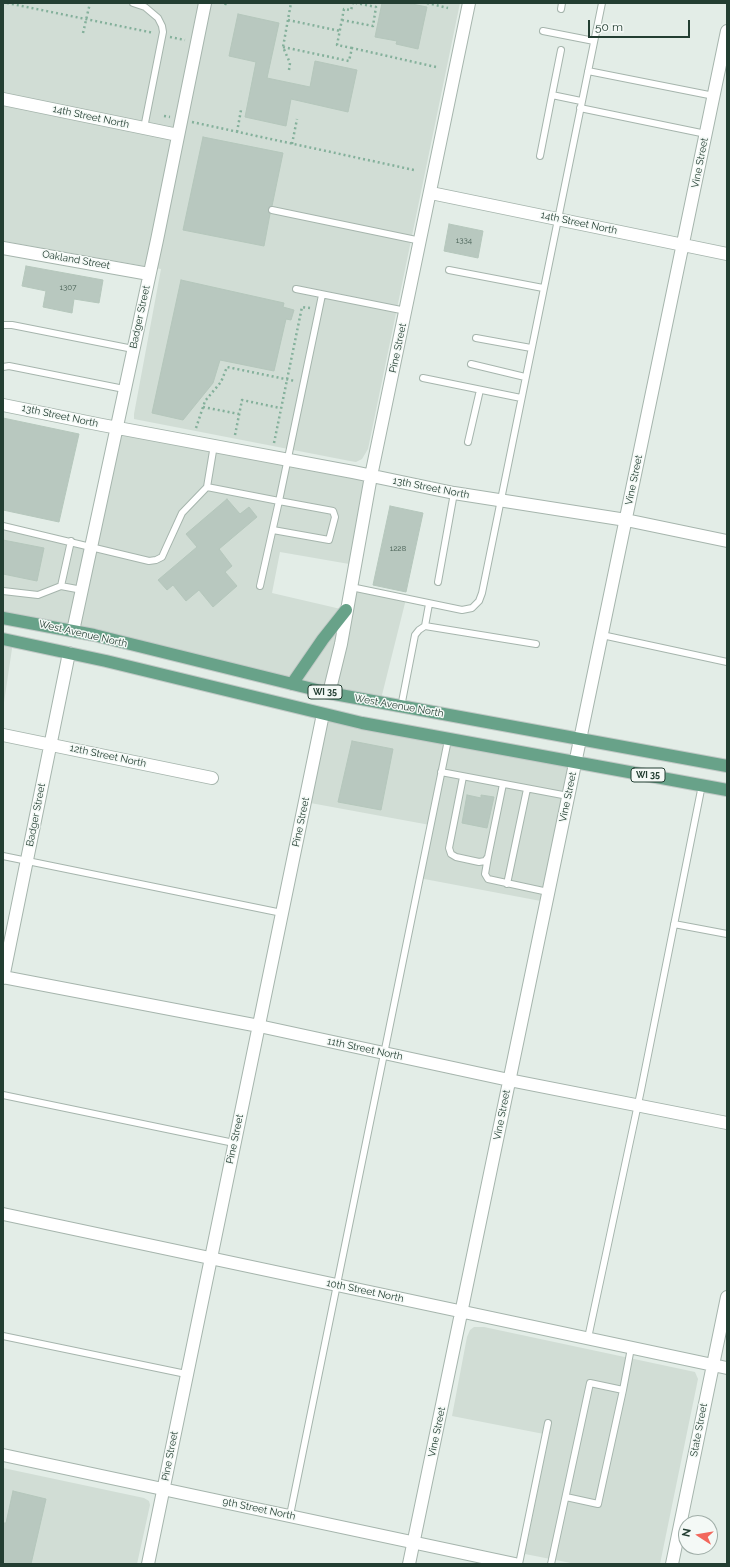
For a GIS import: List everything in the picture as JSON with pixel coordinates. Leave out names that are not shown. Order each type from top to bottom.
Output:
[{"type":"main road","points":[[292,684],[323,639],[346,610]]},
{"type":"main road","name":"West Avenue North","points":[[3,618],[73,631],[329,693],[727,766]]},
{"type":"main road","name":"WI 35","points":[[3,639],[68,653],[323,714],[448,740],[727,790]]},
{"type":"street","name":"Badger Street","points":[[73,631],[117,428],[205,3]]},
{"type":"street","name":"Pine Street","points":[[329,693],[341,644],[371,476],[431,194],[469,3]]},
{"type":"street","name":"Vine Street","points":[[409,1564],[684,245],[727,31]]},
{"type":"street","name":"14th Street North","points":[[3,99],[178,135]]},
{"type":"street","name":"14th Street North","points":[[431,194],[727,254]]},
{"type":"street","name":"Oakland Street","points":[[3,248],[149,274]]},
{"type":"street","name":"13th Street North","points":[[3,405],[454,493],[626,520],[727,541]]},
{"type":"street","name":"Badger Street","points":[[3,977],[51,744],[68,653]]},
{"type":"street","name":"Pine Street","points":[[148,1564],[323,714]]},
{"type":"street","name":"12th Street North","points":[[3,735],[212,778]]},
{"type":"street","name":"11th Street North","points":[[3,977],[259,1026],[509,1080],[727,1123]]},
{"type":"street","name":"10th Street North","points":[[3,1214],[727,1368]]},
{"type":"street","name":"State Street","points":[[672,1564],[727,1297]]},
{"type":"street","name":"9th Street North","points":[[3,1455],[515,1564]]},
{"type":"lane","points":[[133,3],[145,8],[158,18],[162,26],[163,35],[144,128]]},
{"type":"lane","points":[[351,587],[462,610],[472,608],[479,602],[602,3]]},
{"type":"lane","points":[[543,31],[594,41]]},
{"type":"lane","points":[[540,156],[561,50]]},
{"type":"lane","points":[[588,71],[714,96]]},
{"type":"lane","points":[[552,95],[581,101]]},
{"type":"lane","points":[[580,108],[706,134]]},
{"type":"lane","points":[[272,210],[421,241]]},
{"type":"lane","points":[[448,270],[543,288]]},
{"type":"lane","points":[[296,289],[406,311]]},
{"type":"lane","points":[[260,586],[305,383],[322,295]]},
{"type":"lane","points":[[3,325],[12,325],[133,349]]},
{"type":"lane","points":[[476,338],[531,348]]},
{"type":"lane","points":[[471,364],[525,377]]},
{"type":"lane","points":[[3,367],[9,366],[124,389]]},
{"type":"lane","points":[[423,378],[521,398]]},
{"type":"lane","points":[[468,442],[480,390]]},
{"type":"lane","points":[[3,526],[92,546],[149,561],[156,560],[162,557],[182,513],[207,486],[214,445]]},
{"type":"lane","points":[[207,486],[333,512],[335,517],[329,540],[273,530]]},
{"type":"lane","points":[[438,582],[454,493]]},
{"type":"lane","points":[[61,586],[71,541]]},
{"type":"lane","points":[[3,592],[38,595],[61,586],[82,590]]},
{"type":"lane","points":[[425,626],[429,604]]},
{"type":"lane","points":[[400,707],[415,635],[425,626],[536,644]]},
{"type":"lane","points":[[602,635],[727,662]]},
{"type":"lane","points":[[290,1515],[448,740]]},
{"type":"lane","points":[[441,772],[568,796]]},
{"type":"lane","points":[[463,777],[449,848],[451,854],[456,857],[480,862],[485,861],[488,857]]},
{"type":"lane","points":[[503,784],[485,874],[488,879],[548,892]]},
{"type":"lane","points":[[588,1338],[702,785]]},
{"type":"lane","points":[[507,884],[527,789]]},
{"type":"lane","points":[[3,856],[282,913]]},
{"type":"lane","points":[[674,924],[727,934]]},
{"type":"lane","points":[[3,1095],[234,1143]]},
{"type":"lane","points":[[3,1336],[186,1374]]},
{"type":"lane","points":[[566,1497],[598,1504],[632,1348]]},
{"type":"lane","points":[[551,1564],[590,1383],[623,1390]]},
{"type":"lane","points":[[519,1564],[548,1423]]},
{"type":"path","points":[[7,3],[197,43]]},
{"type":"path","points":[[83,33],[90,3]]},
{"type":"path","points":[[289,70],[290,63],[283,47],[291,3]]},
{"type":"path","points":[[353,3],[351,10],[344,9],[337,45],[436,67]]},
{"type":"path","points":[[342,20],[373,26],[376,7],[356,3]]},
{"type":"path","points":[[427,3],[448,8]]},
{"type":"path","points":[[288,20],[340,32]]},
{"type":"path","points":[[283,47],[349,61],[352,48]]},
{"type":"path","points":[[237,132],[241,110]]},
{"type":"path","points":[[164,116],[414,170]]},
{"type":"path","points":[[292,144],[297,119]]},
{"type":"path","points":[[274,443],[302,307],[320,310]]},
{"type":"path","points":[[196,428],[205,401],[221,382],[227,367],[305,383]]},
{"type":"path","points":[[235,435],[242,400],[280,408]]},
{"type":"path","points":[[203,407],[239,414]]},
{"type":"shaded area","points":[[3,3],[460,3],[368,449],[362,459],[356,462],[350,461],[134,419],[161,269],[3,241]]},
{"type":"shaded area","points":[[117,428],[371,476],[355,565],[280,552],[272,593],[345,610],[351,587],[406,599],[380,703],[146,649],[3,623],[3,526],[92,546]]},
{"type":"shaded area","points":[[3,638],[13,642],[3,709]]},
{"type":"shaded area","points":[[323,714],[575,762],[546,902],[419,878],[430,825],[305,802]]},
{"type":"shaded area","points":[[474,1327],[484,1327],[695,1372],[698,1379],[660,1564],[576,1564],[525,1554],[549,1435],[452,1416],[467,1337],[470,1330]]},
{"type":"shaded area","points":[[3,1468],[144,1498],[149,1501],[150,1505],[137,1564],[3,1564]]},
{"type":"building","points":[[382,3],[407,3],[427,7],[418,49],[396,44],[397,41],[375,37]]},
{"type":"building","points":[[238,14],[279,23],[267,78],[310,87],[315,61],[357,70],[348,112],[291,99],[286,126],[245,117],[256,62],[229,56]]},
{"type":"building","points":[[203,137],[283,153],[272,206],[268,209],[270,214],[264,246],[183,230]]},
{"type":"building","points":[[449,224],[483,231],[478,258],[444,251]]},
{"type":"building","points":[[26,266],[103,280],[99,303],[74,299],[72,313],[43,307],[46,291],[22,286]]},
{"type":"building","points":[[181,280],[284,303],[283,307],[294,310],[291,320],[286,319],[274,371],[220,360],[213,383],[183,420],[152,413]]},
{"type":"building","points":[[3,418],[79,434],[59,522],[3,510]]},
{"type":"building","points":[[227,499],[240,514],[249,507],[257,517],[219,549],[232,566],[225,572],[237,586],[213,607],[199,590],[186,601],[173,585],[167,590],[158,580],[197,547],[186,534]]},
{"type":"building","points":[[390,506],[423,513],[406,592],[373,585]]},
{"type":"building","points":[[3,540],[44,548],[37,581],[3,574]]},
{"type":"building","points":[[352,741],[393,749],[381,810],[338,802]]},
{"type":"building","points":[[467,795],[481,798],[481,795],[494,797],[487,828],[462,823]]},
{"type":"building","points":[[13,1491],[46,1499],[31,1564],[3,1564],[3,1523],[6,1523]]}]
